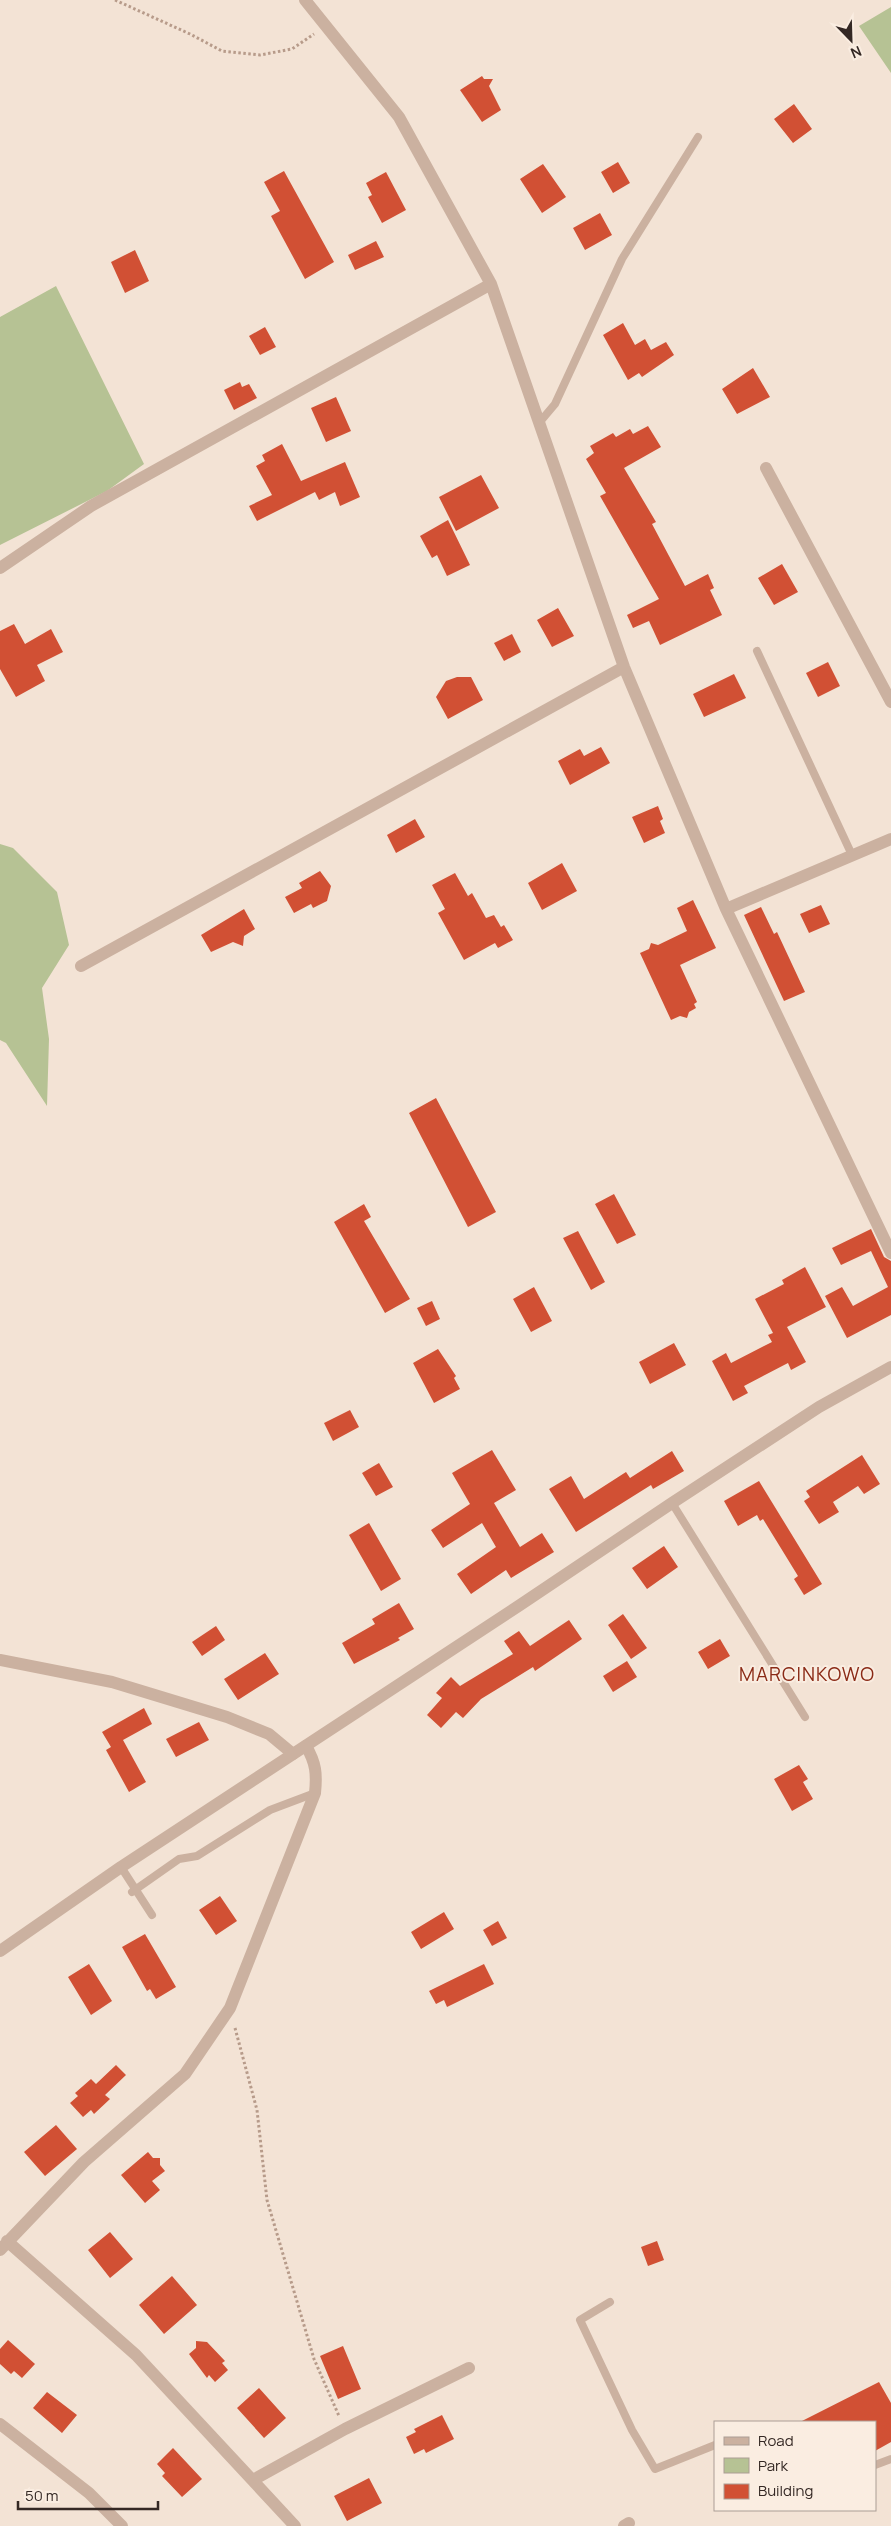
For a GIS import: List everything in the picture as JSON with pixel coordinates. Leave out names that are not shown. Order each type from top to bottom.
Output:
[{"type":"street","points":[[305,0],[399,117],[490,284],[624,667],[726,909],[891,1253]]},
{"type":"street","points":[[0,568],[90,506],[490,284]]},
{"type":"street","points":[[766,468],[891,702]]},
{"type":"street","points":[[80,966],[624,667]]},
{"type":"street","points":[[726,909],[891,839]]},
{"type":"street","points":[[0,1951],[121,1867],[672,1503],[819,1407],[891,1367]]},
{"type":"street","points":[[0,1660],[112,1682],[227,1717],[269,1734],[293,1754]]},
{"type":"street","points":[[295,2526],[136,2355],[3,2246],[84,2162],[185,2074],[230,2008],[315,1793],[317,1772],[314,1760],[306,1746]]},
{"type":"street","points":[[253,2480],[345,2429],[469,2368]]},
{"type":"street","points":[[0,2424],[89,2492],[122,2526]]},
{"type":"lane","points":[[539,422],[555,404],[622,259],[698,137]]},
{"type":"lane","points":[[757,651],[852,855]]},
{"type":"lane","points":[[672,1503],[805,1718]]},
{"type":"lane","points":[[134,1891],[179,1859],[197,1856],[270,1810],[315,1793]]},
{"type":"lane","points":[[121,1867],[134,1891],[152,1915]]},
{"type":"lane","points":[[610,2302],[580,2320],[632,2430],[655,2469],[714,2445]]},
{"type":"lane","points":[[876,2465],[891,2459]]},
{"type":"path","points":[[115,0],[190,34],[222,51],[260,55],[292,49],[326,26]]},
{"type":"path","points":[[230,2008],[258,2110],[267,2200],[287,2274],[314,2358],[345,2429]]},
{"type":"green space","points":[[891,7],[891,73],[859,26]]},
{"type":"green space","points":[[56,286],[144,464],[107,491],[0,545],[0,317]]},
{"type":"green space","points":[[0,844],[13,848],[57,892],[69,945],[42,988],[49,1039],[47,1106],[6,1043],[0,1040]]},
{"type":"building","points":[[482,76],[484,79],[493,79],[489,86],[501,110],[482,122],[460,90]]},
{"type":"building","points":[[794,104],[812,129],[793,143],[774,119]]},
{"type":"building","points":[[618,162],[630,183],[613,193],[601,172]]},
{"type":"building","points":[[543,164],[566,197],[542,213],[520,179]]},
{"type":"building","points":[[284,171],[334,262],[305,279],[271,216],[280,211],[264,182]]},
{"type":"building","points":[[386,172],[406,210],[382,223],[368,197],[372,195],[366,183]]},
{"type":"building","points":[[600,213],[612,235],[585,250],[573,228]]},
{"type":"building","points":[[376,241],[384,257],[355,270],[348,255]]},
{"type":"building","points":[[135,250],[149,281],[125,293],[111,262]]},
{"type":"building","points":[[623,323],[635,345],[645,339],[651,350],[666,342],[674,355],[642,377],[639,373],[628,380],[603,335]]},
{"type":"building","points":[[265,327],[276,347],[260,355],[249,336]]},
{"type":"building","points":[[753,368],[770,397],[737,414],[722,389]]},
{"type":"building","points":[[240,382],[242,387],[249,384],[257,398],[234,410],[224,390]]},
{"type":"building","points":[[336,397],[351,431],[326,442],[311,408]]},
{"type":"building","points":[[648,426],[661,447],[624,468],[656,522],[652,524],[685,586],[708,574],[714,588],[710,590],[722,615],[660,645],[649,621],[633,628],[627,615],[659,599],[600,496],[606,493],[586,459],[594,453],[590,446],[613,433],[616,437],[630,429],[633,434]]},
{"type":"building","points":[[282,444],[301,481],[345,462],[360,497],[340,506],[335,492],[319,500],[315,492],[257,521],[249,506],[272,495],[256,466],[265,461],[262,455]]},
{"type":"building","points":[[481,475],[499,508],[456,531],[439,497]]},
{"type":"building","points":[[448,520],[470,565],[447,576],[437,555],[432,558],[420,536]]},
{"type":"building","points":[[782,564],[798,592],[774,605],[758,578]]},
{"type":"building","points":[[558,608],[574,636],[552,647],[537,620]]},
{"type":"building","points":[[14,624],[25,644],[51,629],[63,652],[37,665],[45,681],[16,697],[0,669],[0,631]]},
{"type":"building","points":[[512,634],[521,652],[504,661],[494,643]]},
{"type":"building","points":[[828,662],[840,686],[818,697],[806,673]]},
{"type":"building","points":[[734,674],[746,698],[704,717],[693,694]]},
{"type":"building","points":[[457,677],[471,677],[483,700],[448,719],[436,697],[446,681]]},
{"type":"building","points":[[601,747],[610,763],[570,785],[558,761],[580,749],[584,756]]},
{"type":"building","points":[[658,806],[663,819],[660,821],[665,833],[644,843],[632,817]]},
{"type":"building","points":[[415,819],[425,837],[396,853],[387,835]]},
{"type":"building","points":[[562,863],[577,891],[542,910],[528,883]]},
{"type":"building","points":[[320,871],[331,886],[327,901],[313,908],[311,904],[294,913],[285,897],[302,888],[299,883]]},
{"type":"building","points":[[455,873],[468,896],[472,893],[486,918],[494,915],[501,927],[504,925],[513,940],[498,948],[495,943],[464,960],[438,913],[445,909],[432,885]]},
{"type":"building","points":[[693,900],[716,948],[680,965],[697,1002],[694,1004],[696,1008],[689,1012],[687,1018],[680,1016],[671,1020],[640,953],[649,949],[651,943],[658,945],[687,931],[677,908]]},
{"type":"building","points":[[821,905],[830,924],[809,933],[800,914]]},
{"type":"building","points":[[761,907],[774,934],[777,932],[805,992],[784,1001],[744,915]]},
{"type":"building","points":[[244,909],[255,929],[244,936],[243,946],[233,942],[211,952],[201,935]]},
{"type":"building","points":[[436,1098],[496,1212],[468,1227],[409,1113]]},
{"type":"building","points":[[614,1194],[636,1235],[617,1244],[595,1204]]},
{"type":"building","points":[[364,1204],[371,1217],[364,1221],[410,1299],[385,1313],[334,1222]]},
{"type":"building","points":[[871,1229],[884,1257],[891,1261],[891,1315],[847,1338],[825,1296],[842,1287],[853,1306],[888,1287],[871,1251],[841,1265],[832,1248]]},
{"type":"building","points":[[578,1231],[605,1282],[591,1290],[563,1238]]},
{"type":"building","points":[[805,1267],[826,1307],[787,1327],[806,1362],[791,1370],[788,1363],[744,1386],[748,1393],[733,1401],[712,1361],[726,1353],[731,1363],[772,1342],[768,1335],[773,1333],[755,1299],[784,1284],[782,1280]]},
{"type":"building","points":[[534,1287],[552,1321],[531,1332],[513,1299]]},
{"type":"building","points":[[432,1301],[440,1319],[426,1326],[417,1308]]},
{"type":"building","points":[[674,1343],[686,1365],[650,1384],[639,1362]]},
{"type":"building","points":[[438,1349],[456,1376],[454,1378],[460,1389],[434,1403],[413,1363]]},
{"type":"building","points":[[350,1410],[359,1427],[333,1441],[324,1423]]},
{"type":"building","points":[[492,1450],[516,1490],[494,1503],[520,1547],[542,1533],[554,1552],[511,1578],[506,1570],[471,1594],[457,1574],[496,1547],[482,1523],[443,1548],[431,1530],[470,1504],[452,1473]]},
{"type":"building","points":[[672,1451],[684,1471],[653,1489],[651,1485],[576,1532],[549,1489],[571,1476],[584,1499],[626,1472],[630,1478]]},
{"type":"building","points":[[862,1455],[880,1484],[864,1494],[858,1486],[833,1502],[839,1512],[819,1524],[804,1501],[810,1497],[806,1491]]},
{"type":"building","points":[[379,1463],[393,1487],[376,1496],[362,1473]]},
{"type":"building","points":[[759,1481],[822,1584],[804,1595],[794,1579],[798,1576],[763,1519],[760,1521],[757,1515],[738,1526],[724,1501]]},
{"type":"building","points":[[369,1523],[401,1579],[381,1591],[349,1535]]},
{"type":"building","points":[[664,1546],[678,1567],[647,1589],[632,1568]]},
{"type":"building","points":[[399,1603],[414,1629],[398,1638],[400,1640],[354,1664],[342,1643],[375,1624],[372,1619]]},
{"type":"building","points":[[623,1614],[647,1648],[631,1659],[608,1625]]},
{"type":"building","points":[[569,1620],[582,1639],[535,1671],[533,1667],[481,1699],[463,1718],[456,1712],[441,1728],[427,1715],[442,1698],[436,1693],[451,1677],[460,1686],[513,1654],[504,1641],[519,1631],[530,1646]]},
{"type":"building","points":[[216,1626],[225,1640],[202,1656],[192,1642]]},
{"type":"building","points":[[720,1639],[730,1656],[708,1669],[698,1652]]},
{"type":"building","points":[[265,1653],[279,1674],[238,1700],[224,1679]]},
{"type":"building","points":[[627,1661],[637,1677],[613,1692],[603,1676]]},
{"type":"building","points":[[144,1708],[152,1724],[123,1740],[146,1782],[129,1792],[106,1750],[111,1747],[102,1732]]},
{"type":"building","points":[[199,1722],[209,1740],[176,1757],[166,1739]]},
{"type":"building","points":[[799,1765],[808,1779],[803,1782],[813,1799],[792,1811],[774,1779]]},
{"type":"building","points":[[220,1896],[237,1921],[216,1935],[199,1910]]},
{"type":"building","points":[[444,1912],[454,1929],[421,1949],[411,1932]]},
{"type":"building","points":[[498,1921],[507,1938],[492,1946],[483,1930]]},
{"type":"building","points":[[145,1934],[176,1987],[156,1999],[150,1989],[147,1991],[122,1947]]},
{"type":"building","points":[[89,1964],[112,2001],[91,2015],[68,1977]]},
{"type":"building","points":[[484,1964],[494,1984],[447,2007],[444,2000],[436,2004],[429,1991]]},
{"type":"building","points":[[116,2065],[126,2075],[105,2095],[110,2099],[94,2114],[91,2110],[83,2117],[70,2103],[78,2096],[75,2093],[91,2079],[96,2084]]},
{"type":"building","points":[[56,2125],[77,2149],[45,2176],[24,2152]]},
{"type":"building","points":[[148,2152],[153,2158],[160,2158],[160,2165],[165,2171],[152,2181],[160,2190],[145,2203],[121,2175]]},
{"type":"building","points":[[110,2232],[133,2259],[110,2278],[88,2250]]},
{"type":"building","points":[[657,2241],[664,2260],[648,2266],[641,2247]]},
{"type":"building","points":[[172,2276],[197,2305],[164,2334],[139,2305]]},
{"type":"building","points":[[8,2340],[35,2364],[22,2378],[14,2371],[11,2374],[0,2364],[0,2349]]},
{"type":"building","points":[[196,2341],[207,2342],[225,2361],[222,2363],[228,2370],[215,2382],[209,2375],[207,2378],[189,2354],[196,2348]]},
{"type":"building","points":[[343,2346],[361,2389],[338,2399],[320,2356]]},
{"type":"building","points":[[879,2382],[891,2403],[891,2442],[876,2450],[876,2421],[802,2421]]},
{"type":"building","points":[[259,2388],[286,2418],[264,2438],[237,2408]]},
{"type":"building","points":[[47,2392],[77,2415],[62,2433],[33,2408]]},
{"type":"building","points":[[442,2415],[454,2439],[426,2453],[424,2449],[414,2454],[406,2437],[416,2432],[414,2429]]},
{"type":"building","points":[[173,2448],[202,2479],[182,2497],[162,2476],[165,2473],[157,2464]]},
{"type":"building","points":[[369,2478],[382,2503],[347,2521],[334,2496]]},
{"type":"district","name":"MARCINKOWO","points":[[807,1674]]}]
